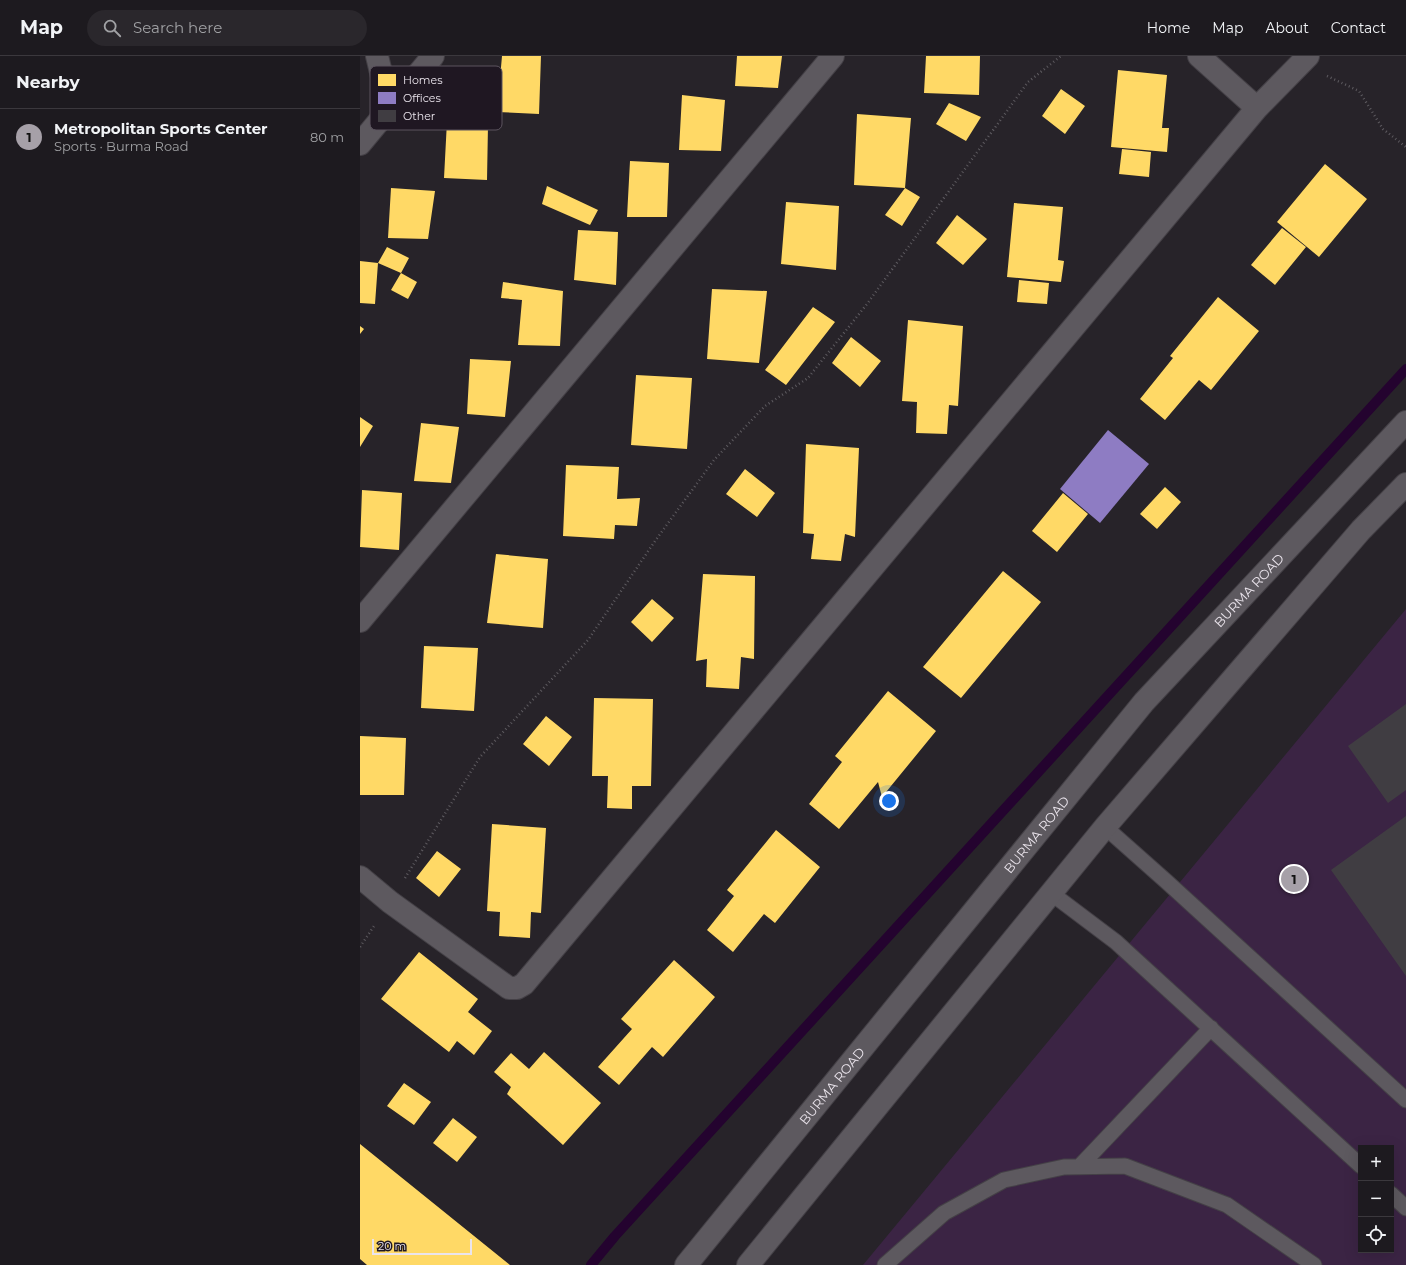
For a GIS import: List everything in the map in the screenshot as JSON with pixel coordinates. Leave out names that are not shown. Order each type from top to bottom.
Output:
[{"type":"street","points":[[377,56],[379,66]]},
{"type":"street","points":[[425,66],[433,56]]},
{"type":"street","points":[[360,621],[833,56]]},
{"type":"street","points":[[1199,56],[1257,108]]},
{"type":"street","points":[[360,877],[390,902],[509,988],[517,988],[524,984],[1257,108],[1308,56]]},
{"type":"street","points":[[360,144],[372,130]]},
{"type":"street","name":"BURMA ROAD","points":[[686,1265],[1144,702],[1406,422]]},
{"type":"street","points":[[748,1265],[1105,827],[1361,530],[1406,484]]},
{"type":"lane","points":[[1105,827],[1168,882],[1406,1100]]},
{"type":"lane","points":[[1051,893],[1116,942],[1358,1163]]},
{"type":"lane","points":[[1080,1166],[1211,1028]]},
{"type":"lane","points":[[885,1265],[944,1213],[1004,1180],[1064,1167],[1080,1166],[1125,1166],[1227,1206],[1314,1265]]},
{"type":"lane","points":[[1394,1197],[1406,1208]]},
{"type":"path","points":[[360,947],[390,902],[480,757],[588,640],[655,541],[714,460],[765,406],[808,378],[867,304],[1028,82],[1061,56]]},
{"type":"path","points":[[1325,76],[1358,91],[1383,129],[1406,147]]},
{"type":"shaded area","points":[[1406,609],[1406,1265],[863,1265]]},
{"type":"building: Homes","points":[[502,56],[541,56],[539,114],[502,112]]},
{"type":"building: Homes","points":[[737,56],[782,56],[778,88],[735,86]]},
{"type":"building: Homes","points":[[926,56],[980,56],[979,95],[924,93]]},
{"type":"building: Homes","points":[[1118,70],[1167,75],[1162,128],[1169,128],[1167,152],[1111,147]]},
{"type":"building: Homes","points":[[1061,89],[1085,106],[1065,134],[1042,116]]},
{"type":"building: Homes","points":[[682,95],[725,100],[721,151],[679,150]]},
{"type":"building: Homes","points":[[949,103],[981,117],[966,141],[936,124]]},
{"type":"building: Homes","points":[[857,114],[911,118],[905,188],[854,185]]},
{"type":"building: Homes","points":[[447,130],[488,130],[487,180],[444,178]]},
{"type":"building: Homes","points":[[1122,149],[1151,152],[1149,177],[1119,174]]},
{"type":"building: Homes","points":[[630,161],[669,163],[667,217],[627,217]]},
{"type":"building: Homes","points":[[1325,164],[1367,199],[1319,257],[1277,222]]},
{"type":"building: Homes","points":[[547,186],[598,210],[590,225],[542,204]]},
{"type":"building: Homes","points":[[391,188],[435,191],[428,239],[388,238]]},
{"type":"building: Homes","points":[[905,188],[920,197],[902,226],[885,215]]},
{"type":"building: Homes","points":[[786,202],[839,206],[836,270],[781,264]]},
{"type":"building: Homes","points":[[1014,203],[1063,207],[1058,260],[1064,261],[1061,282],[1007,277]]},
{"type":"building: Homes","points":[[957,215],[987,239],[963,265],[936,243]]},
{"type":"building: Homes","points":[[1282,228],[1306,247],[1275,285],[1251,265]]},
{"type":"building: Homes","points":[[578,230],[618,232],[616,285],[574,280]]},
{"type":"building: Homes","points":[[387,247],[409,258],[401,273],[378,263]]},
{"type":"building: Homes","points":[[360,261],[378,263],[375,304],[360,303]]},
{"type":"building: Homes","points":[[401,273],[417,282],[408,299],[391,290]]},
{"type":"building: Homes","points":[[1019,280],[1049,283],[1047,304],[1017,302]]},
{"type":"building: Homes","points":[[503,282],[563,291],[560,346],[518,345],[522,300],[501,298]]},
{"type":"building: Homes","points":[[712,289],[767,291],[759,363],[707,359]]},
{"type":"building: Homes","points":[[1218,297],[1259,331],[1211,390],[1199,380],[1165,420],[1140,399],[1173,358],[1170,356]]},
{"type":"building: Homes","points":[[813,307],[835,322],[786,385],[765,370]]},
{"type":"building: Homes","points":[[908,320],[963,326],[958,406],[949,405],[947,434],[916,433],[917,402],[902,401]]},
{"type":"building: Homes","points":[[360,326],[364,329],[360,334]]},
{"type":"building: Homes","points":[[851,337],[881,361],[860,387],[832,363]]},
{"type":"building: Homes","points":[[470,359],[511,361],[505,417],[467,414]]},
{"type":"building: Homes","points":[[636,375],[692,378],[687,449],[631,445]]},
{"type":"building: Homes","points":[[360,417],[373,426],[360,447]]},
{"type":"building: Homes","points":[[421,423],[459,427],[451,483],[414,481]]},
{"type":"building: Homes","points":[[806,444],[859,448],[855,537],[845,534],[841,561],[811,559],[814,534],[803,533]]},
{"type":"building: Homes","points":[[566,465],[619,467],[617,499],[640,498],[637,526],[615,525],[614,539],[563,536]]},
{"type":"building: Homes","points":[[745,469],[775,493],[757,517],[726,494]]},
{"type":"building: Homes","points":[[1165,487],[1181,502],[1157,529],[1140,514]]},
{"type":"building: Homes","points":[[362,490],[402,493],[399,550],[360,547]]},
{"type":"building: Homes","points":[[1063,493],[1088,514],[1057,552],[1032,531]]},
{"type":"building: Homes","points":[[496,554],[548,559],[543,628],[487,623]]},
{"type":"building: Homes","points":[[1003,571],[1041,602],[961,698],[923,667]]},
{"type":"building: Homes","points":[[703,574],[755,576],[754,659],[741,657],[739,689],[706,687],[707,659],[696,661]]},
{"type":"building: Homes","points":[[652,599],[674,618],[652,642],[631,622]]},
{"type":"building: Homes","points":[[424,646],[478,648],[474,711],[421,708]]},
{"type":"building: Homes","points":[[888,691],[936,731],[882,797],[878,782],[839,829],[809,804],[842,762],[835,756]]},
{"type":"building: Homes","points":[[594,698],[653,699],[651,786],[632,786],[632,809],[607,808],[608,776],[592,776]]},
{"type":"building: Homes","points":[[546,716],[572,737],[549,766],[523,744]]},
{"type":"building: Homes","points":[[360,736],[406,738],[404,795],[360,795]]},
{"type":"building: Homes","points":[[492,824],[546,828],[541,913],[531,912],[530,938],[499,936],[500,912],[487,911]]},
{"type":"building: Homes","points":[[776,830],[820,867],[775,923],[764,914],[733,952],[707,930],[734,896],[727,890]]},
{"type":"building: Homes","points":[[437,851],[461,869],[439,897],[416,878]]},
{"type":"building: Homes","points":[[419,952],[478,999],[468,1012],[492,1031],[474,1055],[457,1041],[449,1052],[381,999]]},
{"type":"building: Homes","points":[[674,960],[715,997],[663,1057],[652,1047],[619,1085],[598,1067],[632,1029],[621,1019]]},
{"type":"building: Homes","points":[[544,1052],[601,1103],[563,1145],[507,1094],[511,1087],[494,1072],[511,1053],[529,1069]]},
{"type":"building: Homes","points":[[404,1083],[431,1102],[414,1125],[387,1106]]},
{"type":"building: Homes","points":[[453,1118],[477,1137],[457,1162],[433,1143]]},
{"type":"building: Homes","points":[[360,1144],[510,1265],[367,1265],[360,1259]]},
{"type":"building: Offices","points":[[1108,430],[1149,464],[1100,523],[1060,489]]},
{"type":"building: Other","points":[[1406,704],[1406,790],[1388,803],[1348,746]]},
{"type":"building: Other","points":[[1406,816],[1406,976],[1331,870]]},
{"type":"waterway","points":[[591,1265],[615,1236],[1406,369]]},
{"type":"place","name":"Metropolitan Sports Center","points":[[1294,879]]}]
